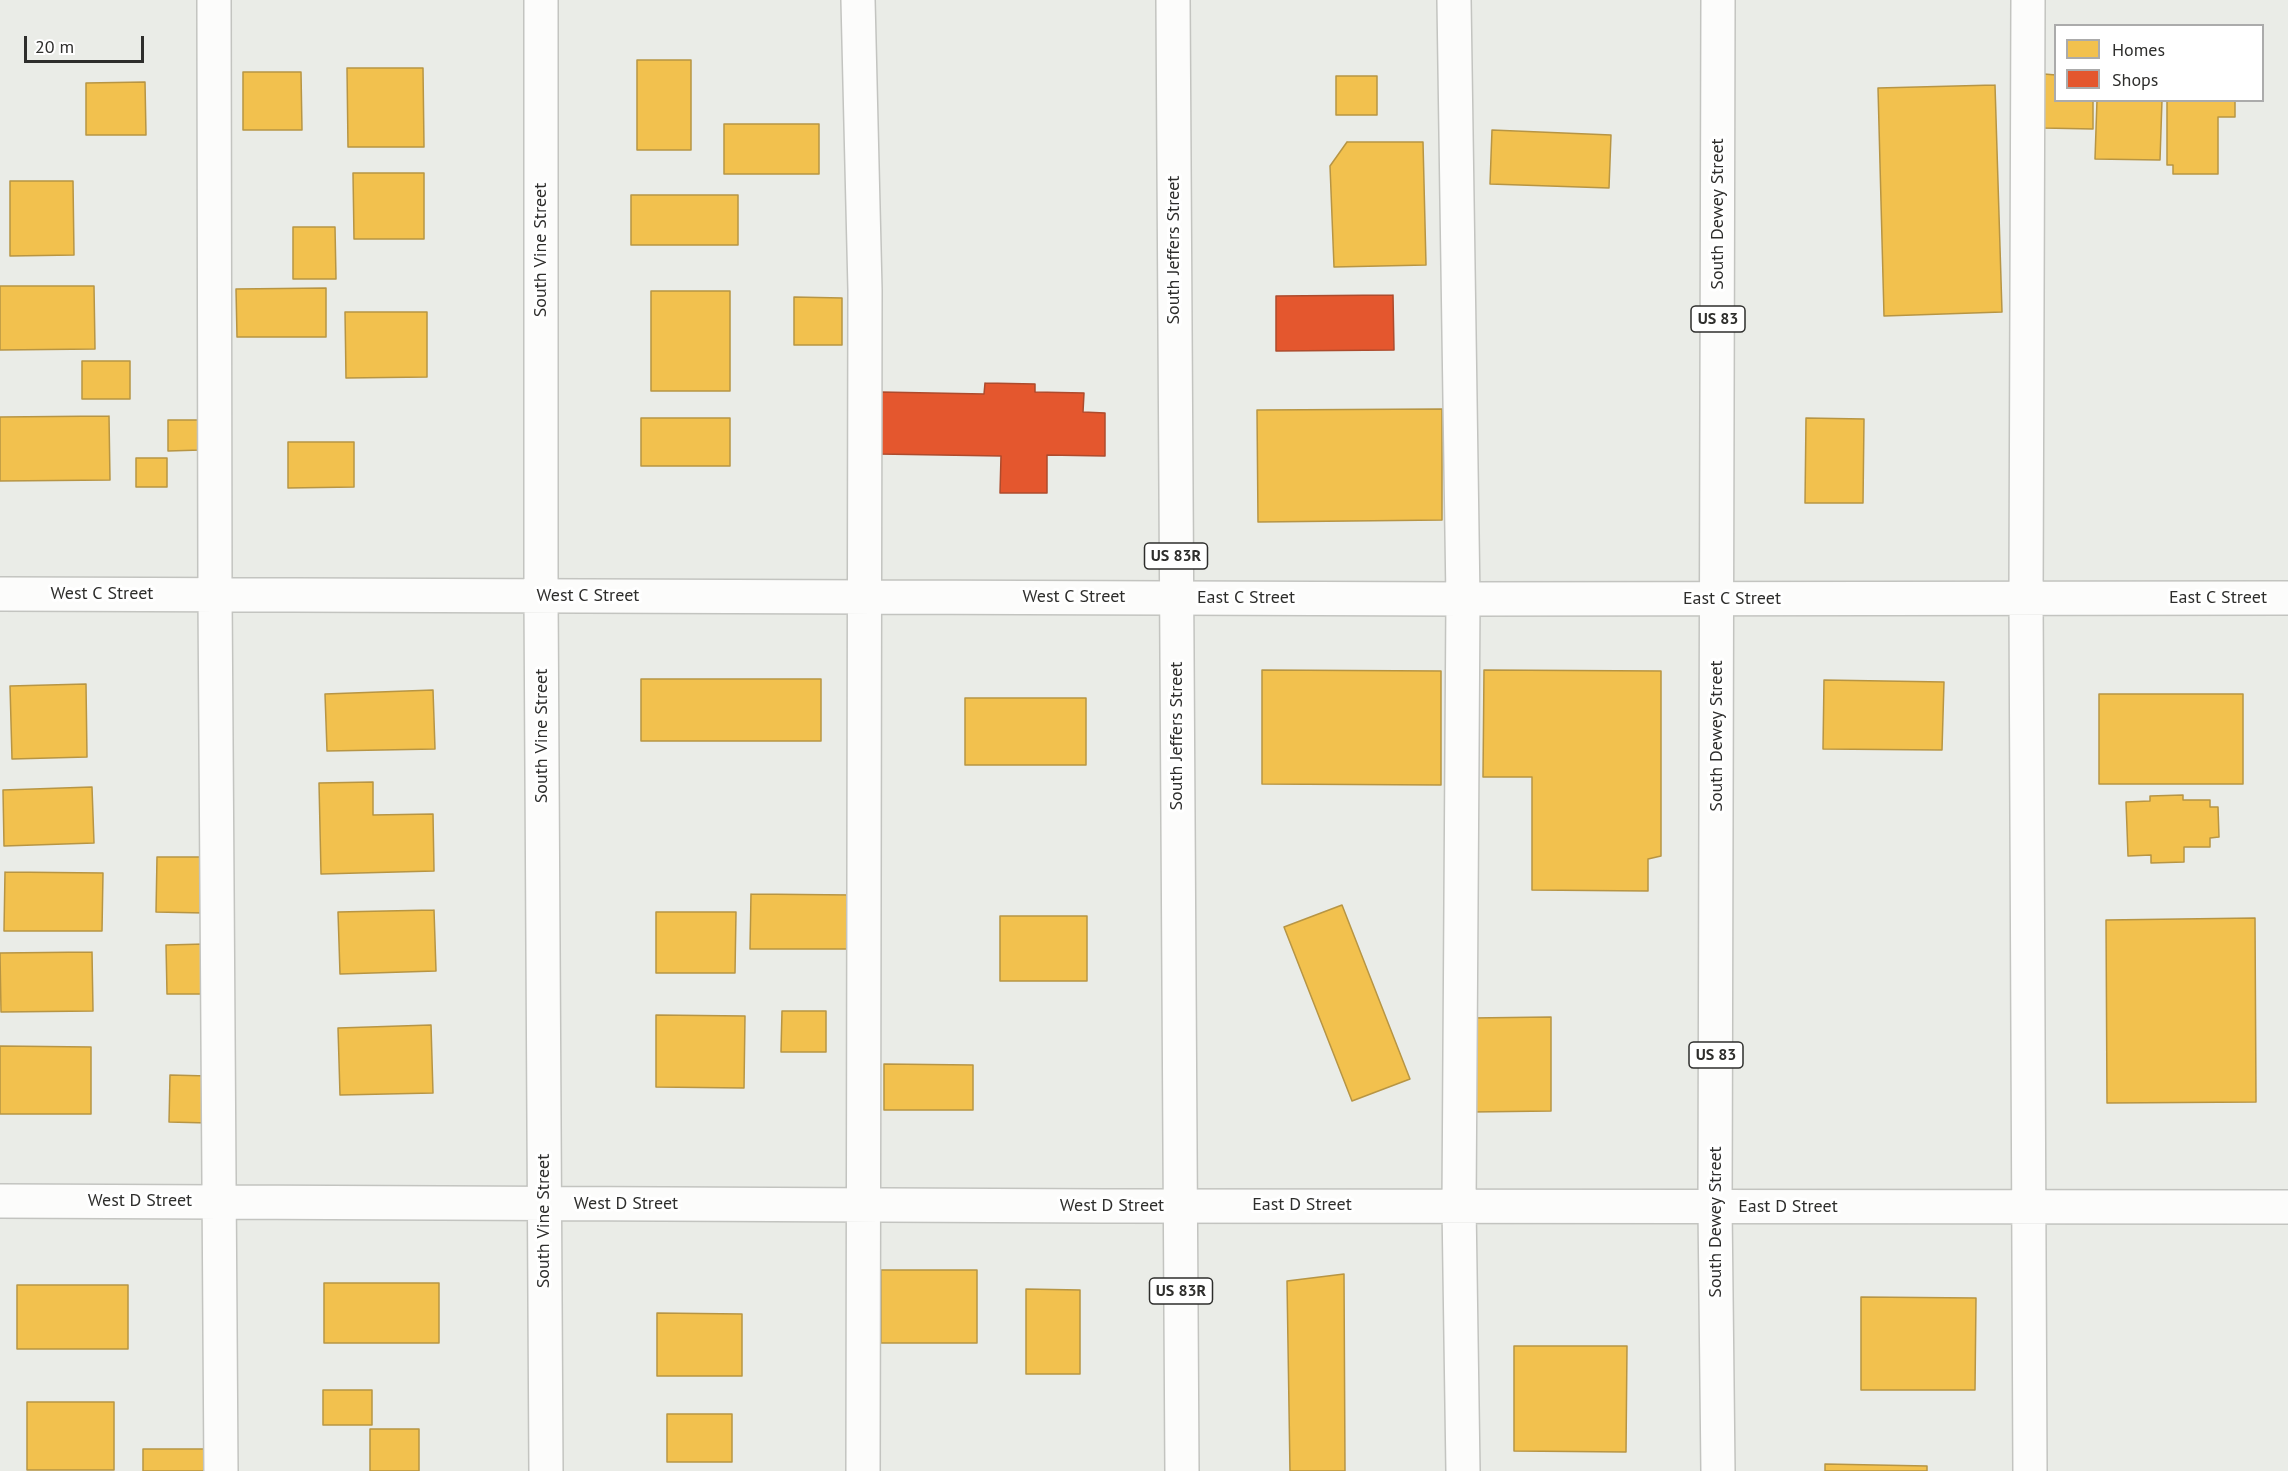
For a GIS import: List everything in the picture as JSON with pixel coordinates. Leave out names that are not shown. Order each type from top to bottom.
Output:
[{"type":"main road","points":[[214,0],[215,595],[221,1471]]},
{"type":"main road","name":"South Vine Street","points":[[541,0],[541,596],[546,1471]]},
{"type":"main road","points":[[858,0],[865,290],[863,1471]]},
{"type":"main road","name":"South Jeffers Street","points":[[1173,0],[1182,1471]]},
{"type":"main road","points":[[1454,0],[1463,599],[1459,1205],[1463,1471]]},
{"type":"main road","name":"South Dewey Street","points":[[1718,0],[1715,1207],[1718,1471]]},
{"type":"main road","points":[[2028,0],[2026,597],[2030,1471]]},
{"type":"main road","name":"West C Street","points":[[0,594],[1176,598]]},
{"type":"main road","name":"East C Street","points":[[1176,598],[2288,598]]},
{"type":"main road","name":"West D Street","points":[[0,1201],[1180,1206]]},
{"type":"main road","name":"East D Street","points":[[1180,1206],[2288,1207]]},
{"type":"building: Homes","points":[[637,60],[691,60],[691,150],[637,150]]},
{"type":"building: Homes","points":[[347,68],[423,68],[424,147],[348,147]]},
{"type":"building: Homes","points":[[243,72],[301,72],[302,130],[243,130]]},
{"type":"building: Homes","points":[[2044,74],[2054,75],[2054,102],[2093,102],[2093,129],[2043,128]]},
{"type":"building: Homes","points":[[1336,76],[1377,76],[1377,115],[1336,115]]},
{"type":"building: Homes","points":[[145,82],[146,135],[86,135],[86,83]]},
{"type":"building: Homes","points":[[1995,85],[2002,312],[1884,316],[1878,88]]},
{"type":"building: Homes","points":[[2097,102],[2162,102],[2160,160],[2095,159]]},
{"type":"building: Homes","points":[[2167,102],[2235,102],[2235,117],[2218,117],[2218,174],[2173,174],[2173,165],[2167,165]]},
{"type":"building: Homes","points":[[724,124],[819,124],[819,174],[724,174]]},
{"type":"building: Homes","points":[[1492,130],[1611,135],[1609,188],[1490,184]]},
{"type":"building: Homes","points":[[1347,142],[1423,142],[1426,265],[1334,267],[1330,166]]},
{"type":"building: Homes","points":[[353,173],[424,173],[424,239],[354,239]]},
{"type":"building: Homes","points":[[10,181],[73,181],[74,255],[10,256]]},
{"type":"building: Homes","points":[[631,195],[738,195],[738,245],[631,245]]},
{"type":"building: Homes","points":[[293,227],[335,227],[336,279],[293,279]]},
{"type":"building: Homes","points":[[0,286],[94,286],[95,349],[0,350]]},
{"type":"building: Homes","points":[[326,288],[326,337],[237,337],[236,289]]},
{"type":"building: Homes","points":[[651,291],[730,291],[730,391],[651,391]]},
{"type":"building: Homes","points":[[794,297],[842,298],[842,345],[794,345]]},
{"type":"building: Homes","points":[[345,312],[427,312],[427,377],[346,378]]},
{"type":"building: Homes","points":[[82,361],[130,361],[130,399],[82,399]]},
{"type":"building: Homes","points":[[1442,409],[1442,520],[1258,522],[1257,410]]},
{"type":"building: Homes","points":[[109,416],[110,480],[0,481],[0,417]]},
{"type":"building: Homes","points":[[641,418],[730,418],[730,466],[641,466]]},
{"type":"building: Homes","points":[[1806,418],[1864,419],[1863,503],[1805,503]]},
{"type":"building: Homes","points":[[168,420],[201,420],[201,450],[168,451]]},
{"type":"building: Homes","points":[[288,442],[354,442],[354,487],[288,488]]},
{"type":"building: Homes","points":[[136,458],[167,458],[167,487],[136,487]]},
{"type":"building: Homes","points":[[1262,670],[1441,671],[1441,785],[1262,784]]},
{"type":"building: Homes","points":[[1484,670],[1661,671],[1661,856],[1648,859],[1648,891],[1532,890],[1532,777],[1483,777]]},
{"type":"building: Homes","points":[[641,679],[821,679],[821,741],[641,741]]},
{"type":"building: Homes","points":[[1824,680],[1944,682],[1942,750],[1823,749]]},
{"type":"building: Homes","points":[[86,684],[87,757],[12,759],[10,686]]},
{"type":"building: Homes","points":[[433,690],[435,749],[327,751],[325,694]]},
{"type":"building: Homes","points":[[2099,694],[2243,694],[2243,784],[2099,784]]},
{"type":"building: Homes","points":[[965,698],[1086,698],[1086,765],[965,765]]},
{"type":"building: Homes","points":[[373,782],[373,815],[433,814],[434,871],[321,874],[319,783]]},
{"type":"building: Homes","points":[[92,787],[94,843],[4,846],[3,790]]},
{"type":"building: Homes","points":[[2183,795],[2183,800],[2210,800],[2210,807],[2218,807],[2219,837],[2210,838],[2210,847],[2184,847],[2184,862],[2151,863],[2151,855],[2128,856],[2126,802],[2150,801],[2150,796]]},
{"type":"building: Homes","points":[[157,857],[205,857],[204,913],[156,912]]},
{"type":"building: Homes","points":[[5,872],[103,873],[102,931],[4,931]]},
{"type":"building: Homes","points":[[751,894],[851,895],[850,949],[750,949]]},
{"type":"building: Homes","points":[[1342,905],[1410,1079],[1352,1101],[1284,927]]},
{"type":"building: Homes","points":[[434,910],[436,971],[340,974],[338,912]]},
{"type":"building: Homes","points":[[656,912],[736,912],[735,973],[656,973]]},
{"type":"building: Homes","points":[[1000,916],[1087,916],[1087,981],[1000,981]]},
{"type":"building: Homes","points":[[2255,918],[2256,1102],[2107,1103],[2106,920]]},
{"type":"building: Homes","points":[[205,944],[206,994],[167,994],[166,945]]},
{"type":"building: Homes","points":[[92,952],[93,1011],[1,1012],[0,953]]},
{"type":"building: Homes","points":[[782,1011],[826,1011],[826,1052],[781,1052]]},
{"type":"building: Homes","points":[[656,1015],[745,1016],[744,1088],[656,1087]]},
{"type":"building: Homes","points":[[1551,1017],[1551,1111],[1471,1112],[1471,1018]]},
{"type":"building: Homes","points":[[431,1025],[433,1093],[340,1095],[338,1028]]},
{"type":"building: Homes","points":[[0,1046],[91,1047],[91,1114],[0,1114]]},
{"type":"building: Homes","points":[[884,1064],[973,1065],[973,1110],[884,1110]]},
{"type":"building: Homes","points":[[170,1075],[208,1076],[208,1123],[169,1122]]},
{"type":"building: Homes","points":[[881,1270],[977,1270],[977,1343],[881,1343]]},
{"type":"building: Homes","points":[[1344,1274],[1345,1471],[1290,1471],[1287,1281]]},
{"type":"building: Homes","points":[[324,1283],[439,1283],[439,1343],[324,1343]]},
{"type":"building: Homes","points":[[17,1285],[128,1285],[128,1349],[17,1349]]},
{"type":"building: Homes","points":[[1026,1289],[1080,1290],[1080,1374],[1026,1374]]},
{"type":"building: Homes","points":[[1861,1297],[1976,1298],[1975,1390],[1861,1390]]},
{"type":"building: Homes","points":[[657,1313],[742,1314],[742,1376],[657,1376]]},
{"type":"building: Homes","points":[[1514,1346],[1627,1346],[1626,1452],[1514,1451]]},
{"type":"building: Homes","points":[[323,1390],[372,1390],[372,1425],[323,1425]]},
{"type":"building: Homes","points":[[27,1402],[114,1402],[114,1470],[27,1470]]},
{"type":"building: Homes","points":[[667,1414],[732,1414],[732,1462],[667,1462]]},
{"type":"building: Homes","points":[[370,1429],[419,1429],[419,1471],[370,1471]]},
{"type":"building: Homes","points":[[143,1449],[208,1449],[208,1471],[143,1471]]},
{"type":"building: Homes","points":[[1825,1464],[1927,1466],[1927,1471],[1825,1471]]},
{"type":"building: Shops","points":[[1393,295],[1394,350],[1276,351],[1276,296]]},
{"type":"building: Shops","points":[[985,383],[1035,384],[1035,392],[1084,393],[1083,412],[1105,413],[1105,456],[1047,455],[1047,493],[1000,493],[1001,456],[879,454],[880,392],[984,394]]}]
